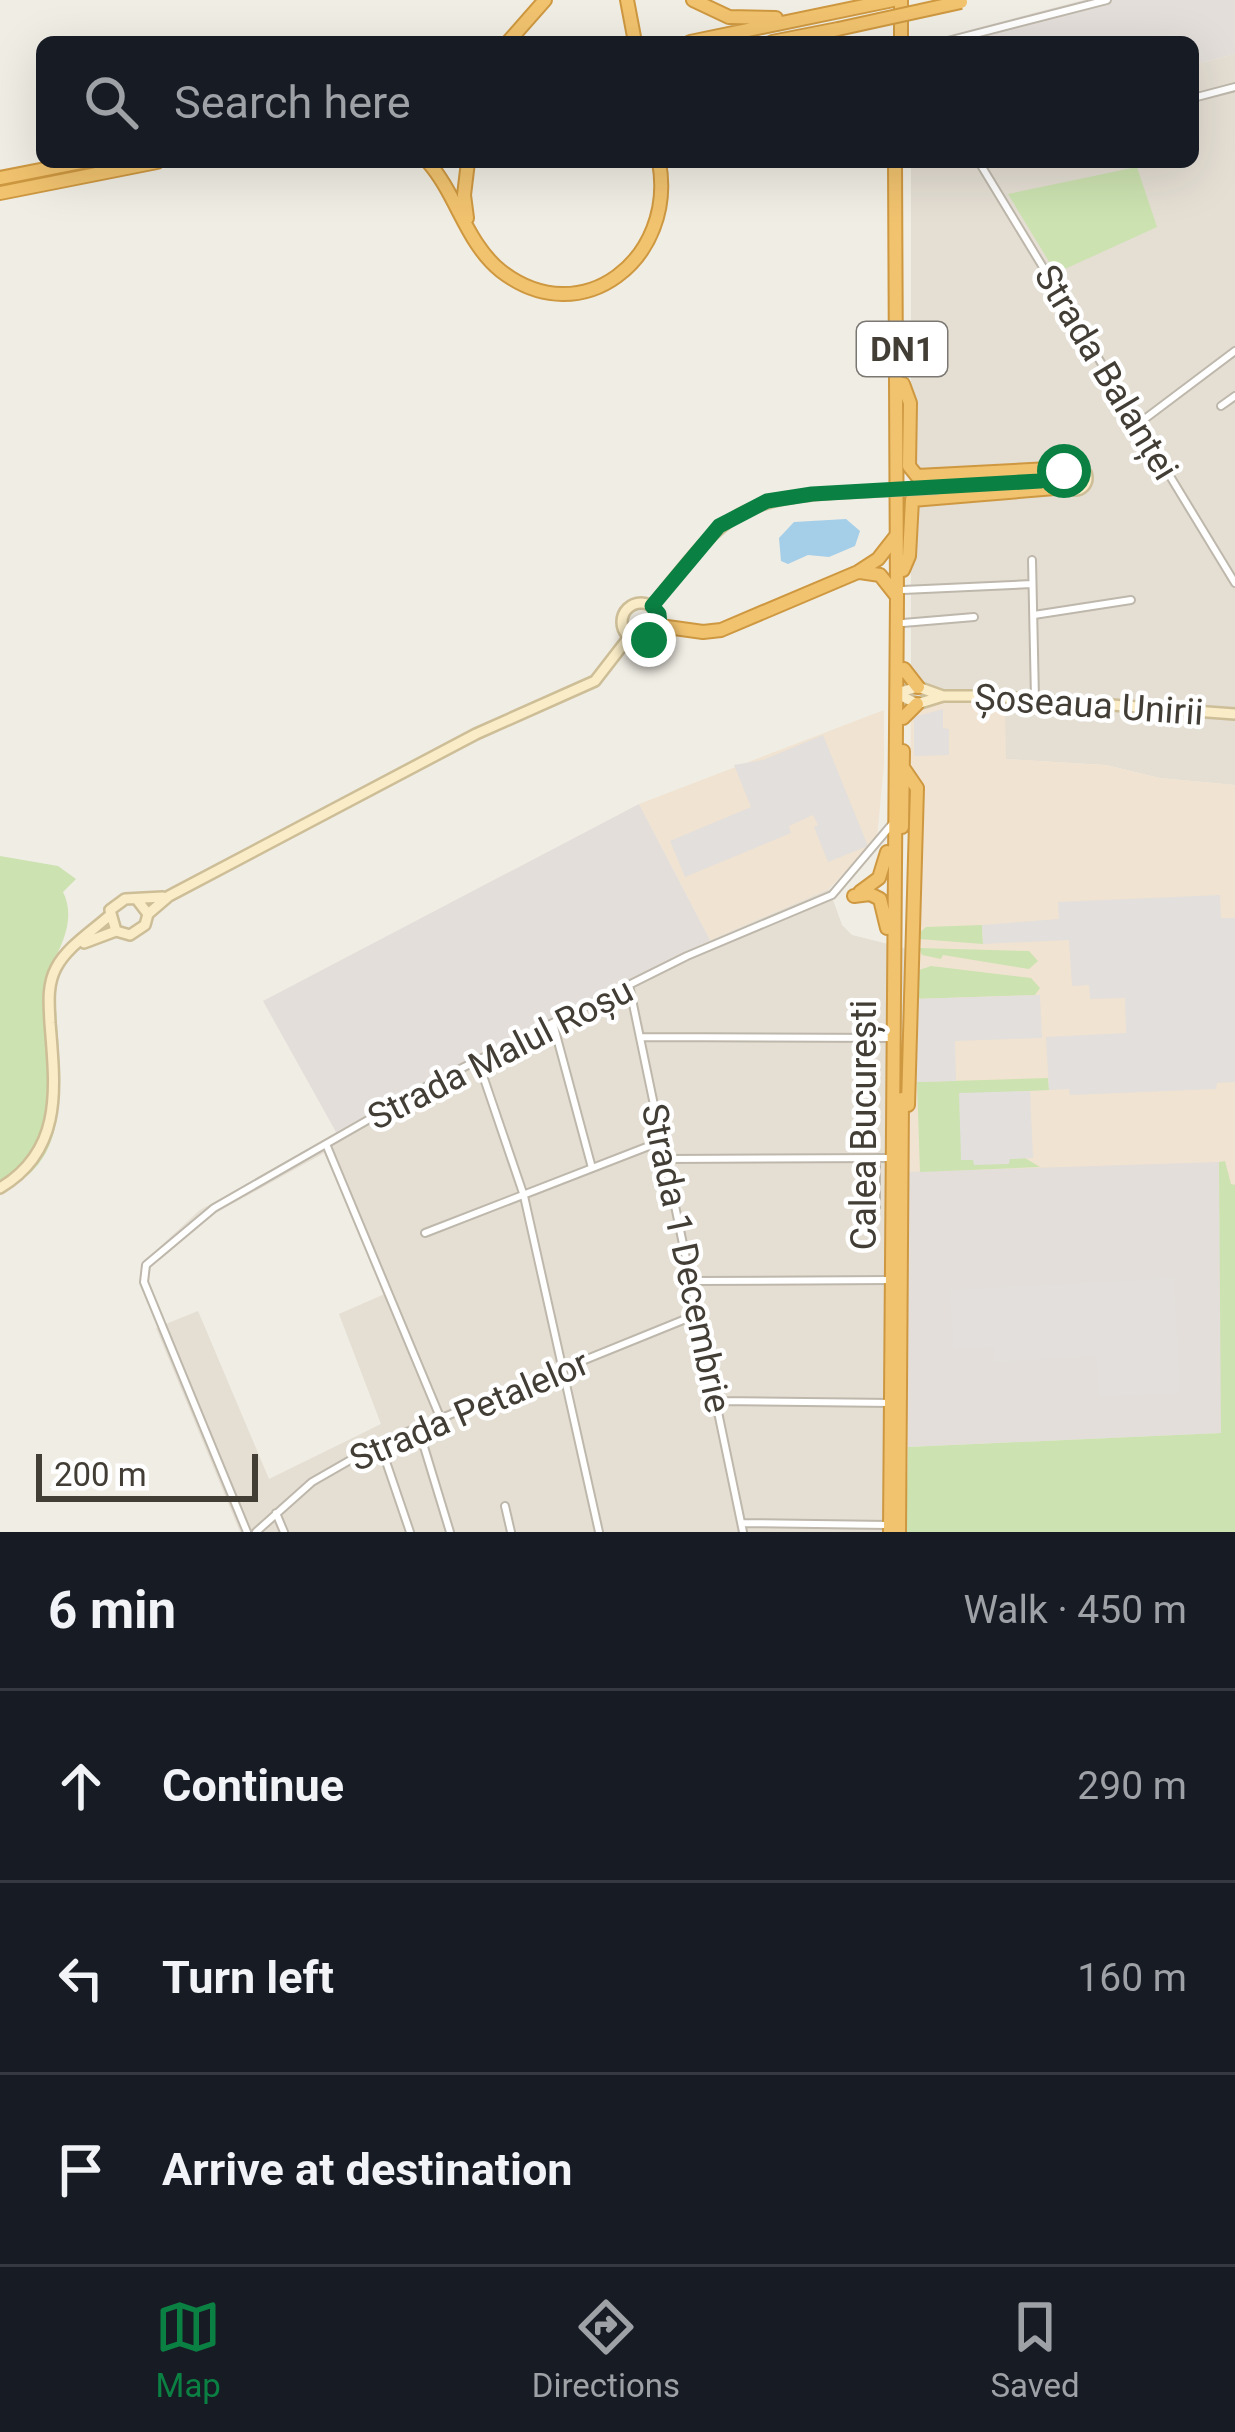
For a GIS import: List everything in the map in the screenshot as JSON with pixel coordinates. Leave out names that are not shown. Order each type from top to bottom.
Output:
[{"type":"highway","points":[[513,36],[545,0]]},
{"type":"highway","points":[[627,0],[634,36]]},
{"type":"highway","points":[[693,0],[729,17],[813,17]]},
{"type":"highway","points":[[720,36],[896,0],[898,36]]},
{"type":"highway","points":[[800,36],[965,1]]},
{"type":"highway","points":[[0,178],[51,168]]},
{"type":"highway","points":[[0,194],[128,168]]},
{"type":"highway","points":[[432,168],[492,262],[525,285],[569,292],[598,286],[628,268],[650,242],[662,206],[659,168]]},
{"type":"highway","points":[[467,168],[464,195],[470,231]]},
{"type":"highway","name":"DN1","points":[[898,168],[903,384],[900,593],[908,694]]},
{"type":"highway","name":"DN1","points":[[898,168],[896,535],[908,694],[899,718],[903,766],[916,785],[907,1138],[898,1158]]},
{"type":"highway","points":[[903,384],[910,403],[908,462],[914,474],[1066,477]]},
{"type":"highway","points":[[903,570],[909,556],[912,500],[1066,477]]},
{"type":"highway","points":[[660,626],[715,632],[858,572],[881,556],[896,535]]},
{"type":"highway","points":[[858,572],[880,575],[900,593]]},
{"type":"highway","points":[[899,718],[908,694]]},
{"type":"highway","name":"Calea București","points":[[893,1530],[898,1158],[894,823],[899,718]]},
{"type":"highway","points":[[894,823],[876,882],[854,896],[870,894],[882,902],[894,971]]},
{"type":"highway","name":"Calea București","points":[[893,1530],[898,1158]]},
{"type":"street","points":[[967,36],[1107,0]]},
{"type":"street","points":[[1199,96],[1235,87]]},
{"type":"street","name":"Strada Balanței","points":[[984,168],[1235,583]]},
{"type":"street","points":[[1138,424],[1235,351]]},
{"type":"street","points":[[1221,406],[1235,395]]},
{"type":"street","points":[[652,606],[707,538],[733,516],[781,497],[1066,477]]},
{"type":"street","points":[[1032,560],[1035,699]]},
{"type":"street","points":[[900,593],[1032,584]]},
{"type":"street","points":[[1033,615],[1131,600]]},
{"type":"street","points":[[635,604],[652,606],[660,626],[649,640],[629,637],[622,625],[626,611],[635,604]]},
{"type":"street","points":[[903,623],[974,617]]},
{"type":"street","points":[[64,955],[90,939],[116,931],[137,933],[146,926],[148,914],[169,896],[502,721],[592,683],[629,637]]},
{"type":"street","name":"Șoseaua Unirii","points":[[908,694],[1235,714]]},
{"type":"street","name":"Strada Malul Roșu","points":[[247,1532],[144,1282],[143,1269],[204,1214],[478,1060],[687,956],[826,899],[894,823]]},
{"type":"street","points":[[866,857],[878,857],[884,867]]},
{"type":"street","points":[[116,931],[109,916],[119,901],[169,896]]},
{"type":"street","points":[[138,901],[148,914]]},
{"type":"street","points":[[0,1188],[34,1159],[51,1126],[56,1091],[49,996],[52,978],[64,955],[109,916]]},
{"type":"street","name":"Strada 1 Decembrie","points":[[629,985],[742,1528]]},
{"type":"street","points":[[553,1023],[592,1168]]},
{"type":"street","points":[[640,1037],[894,1038]]},
{"type":"street","points":[[478,1060],[524,1196],[599,1532]]},
{"type":"street","points":[[425,1233],[662,1141]]},
{"type":"street","points":[[326,1144],[440,1417]]},
{"type":"street","points":[[876,1158],[876,1207]]},
{"type":"street","points":[[666,1159],[898,1158]]},
{"type":"street","points":[[691,1282],[893,1280]]},
{"type":"street","name":"Strada Petalelor","points":[[256,1532],[312,1482],[380,1443],[698,1314]]},
{"type":"street","points":[[717,1401],[892,1403]]},
{"type":"street","points":[[418,1426],[450,1532]]},
{"type":"street","points":[[380,1443],[410,1532]]},
{"type":"street","points":[[505,1506],[511,1532]]},
{"type":"street","points":[[276,1514],[284,1532]]},
{"type":"street","points":[[742,1528],[893,1530]]},
{"type":"shaded area","points":[[1084,0],[1235,0],[1235,54],[1199,63],[1199,36],[947,36]]},
{"type":"shaded area","points":[[1235,54],[1235,785],[1160,778],[1106,765],[1005,759],[1005,701],[939,702],[911,714],[911,168],[1199,168],[1199,63]]},
{"type":"shaded area","points":[[948,700],[1005,701],[1006,759],[1106,765],[1160,778],[1235,785],[1235,1216],[905,1172],[911,714]]},
{"type":"shaded area","points":[[943,709],[949,755],[914,756],[914,717]]},
{"type":"shaded area","points":[[884,710],[877,837],[829,889],[710,940],[639,804]]},
{"type":"shaded area","points":[[823,735],[868,846],[828,862],[813,815],[789,826],[791,833],[685,877],[670,841],[751,807],[734,765],[763,760]]},
{"type":"shaded area","points":[[639,804],[710,940],[336,1132],[263,1001]]},
{"type":"shaded area","points":[[829,889],[842,925],[852,935],[908,949],[906,1532],[240,1532],[156,1328],[198,1311],[269,1479],[381,1424],[339,1314],[387,1293],[324,1153],[216,1213],[160,1260],[154,1252],[200,1210],[432,1079],[710,940]]},
{"type":"shaded area","points":[[1220,895],[1221,918],[1235,918],[1235,1082],[1217,1083],[1216,1089],[1070,1095],[1069,1089],[1049,1090],[1046,1037],[1126,1033],[1125,998],[1090,999],[1089,985],[1072,986],[1069,940],[983,944],[982,925],[1059,919],[1058,902]]},
{"type":"shaded area","points":[[1040,995],[1042,1038],[955,1041],[956,1081],[917,1082],[914,999]]},
{"type":"shaded area","points":[[1030,1091],[1033,1158],[974,1165],[973,1160],[961,1160],[959,1093]]},
{"type":"shaded area","points":[[1219,1162],[1222,1433],[908,1447],[905,1172]]},
{"type":"shaded area","points":[[1174,1278],[1180,1393],[1099,1397],[1096,1356],[994,1362],[993,1347],[953,1349],[950,1290]]},
{"type":"green space","points":[[1137,168],[1157,227],[1056,273],[1008,194]]},
{"type":"green space","points":[[0,856],[58,866],[76,879],[63,892],[67,925],[55,958],[63,966],[55,985],[60,1071],[54,1131],[44,1156],[26,1176],[0,1189]]},
{"type":"green space","points":[[982,925],[983,944],[919,939],[918,934],[926,927]]},
{"type":"green space","points":[[919,948],[1029,951],[1038,961],[1029,969],[943,955],[941,959],[922,955]]},
{"type":"green space","points":[[931,966],[1031,978],[1040,988],[1035,995],[914,999],[916,971]]},
{"type":"green space","points":[[1048,1078],[1049,1090],[959,1094],[1009,1159],[1025,1158],[1040,1167],[920,1172],[917,1082]]},
{"type":"green space","points":[[1225,1161],[1235,1185],[1235,1532],[906,1532],[908,1447],[1221,1433],[1219,1162]]},
{"type":"water","points":[[846,519],[860,531],[855,546],[829,557],[808,555],[788,564],[781,561],[779,538],[794,522]]},
{"type":"route","points":[[649,640],[660,626],[652,606],[707,538],[748,508],[796,495],[1040,481],[1064,471]]}]
